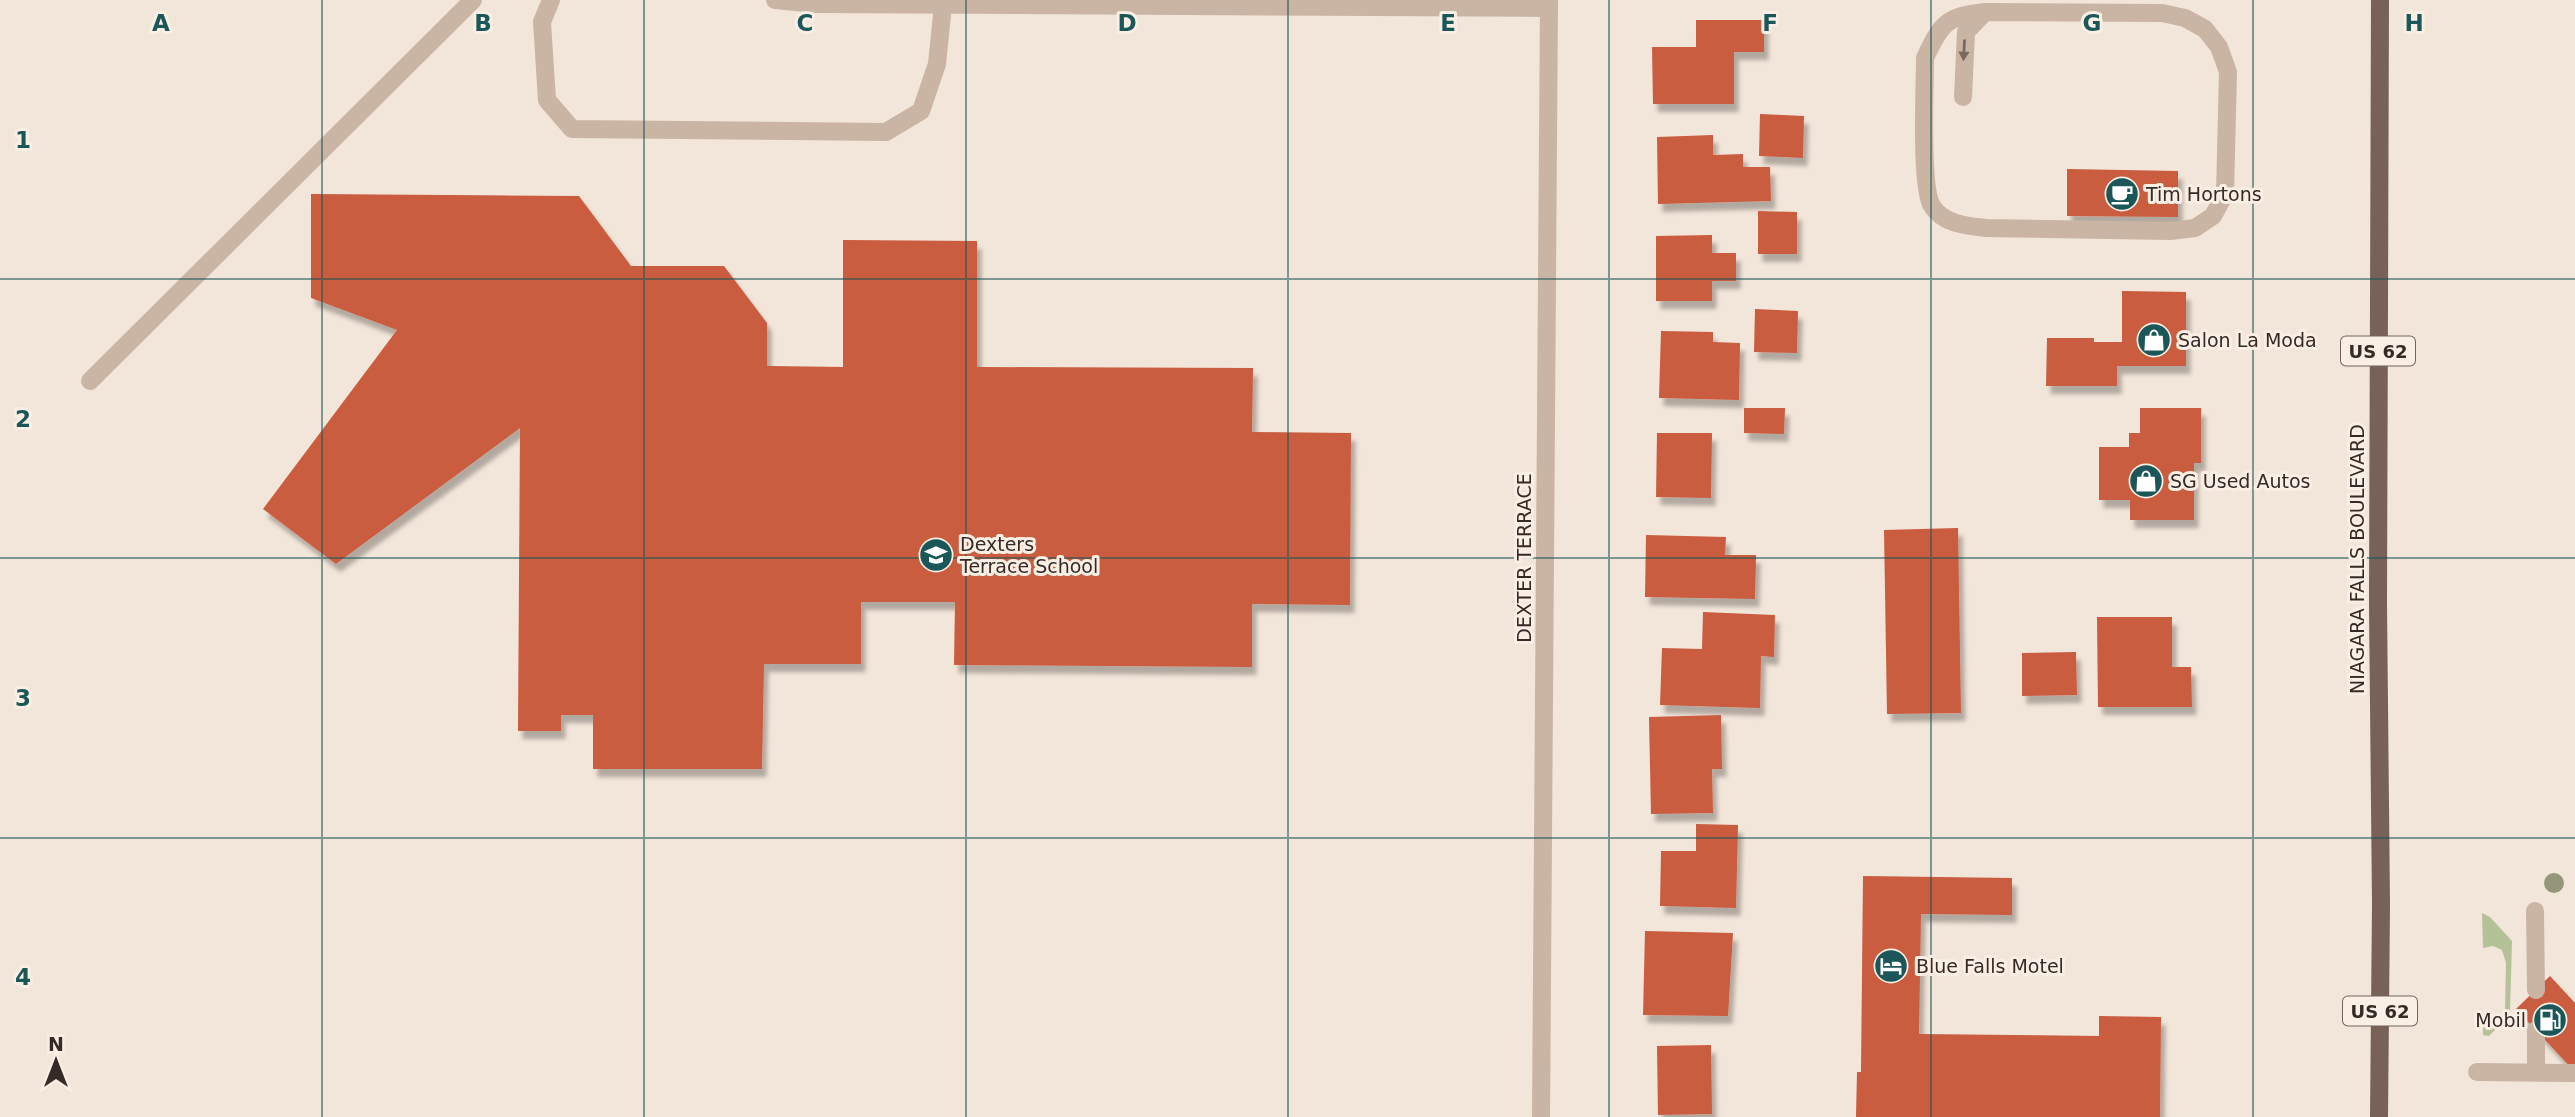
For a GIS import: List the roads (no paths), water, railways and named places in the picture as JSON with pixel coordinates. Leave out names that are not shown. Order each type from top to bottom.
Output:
[{"type":"main road","name":"NIAGARA FALLS BOULEVARD","points":[[2379,1117],[2380,0]]},
{"type":"street","points":[[90,380],[473,0]]},
{"type":"street","points":[[551,0],[542,22],[547,100],[572,129],[586,130],[886,132],[920,111],[937,64],[943,5]]},
{"type":"street","points":[[775,0],[816,4],[943,5],[1549,4]]},
{"type":"street","name":"DEXTER TERRACE","points":[[1541,1117],[1549,4]]},
{"type":"street","points":[[1964,97],[1966,32],[1985,12],[2162,13],[2185,18],[2205,29],[2220,47],[2228,72],[2225,194],[2213,216],[2195,228],[2170,231],[1986,228],[1965,226],[1944,218],[1931,206],[1926,184],[1925,58],[1945,24],[1961,15],[1985,12]]},
{"type":"street","points":[[2535,911],[2536,990]]},
{"type":"street","points":[[2536,1030],[2536,1072]]},
{"type":"street","points":[[2477,1072],[2575,1073]]},
{"type":"place","name":"Tim Hortons","points":[[2122,194]]},
{"type":"place","name":"Salon La Moda","points":[[2154,340]]},
{"type":"place","name":"SG Used Autos","points":[[2146,481]]},
{"type":"place","name":"Dexters Terrace School","points":[[936,555]]},
{"type":"place","name":"Blue Falls Motel","points":[[1891,966]]},
{"type":"place","name":"Mobil","points":[[2550,1020]]}]
